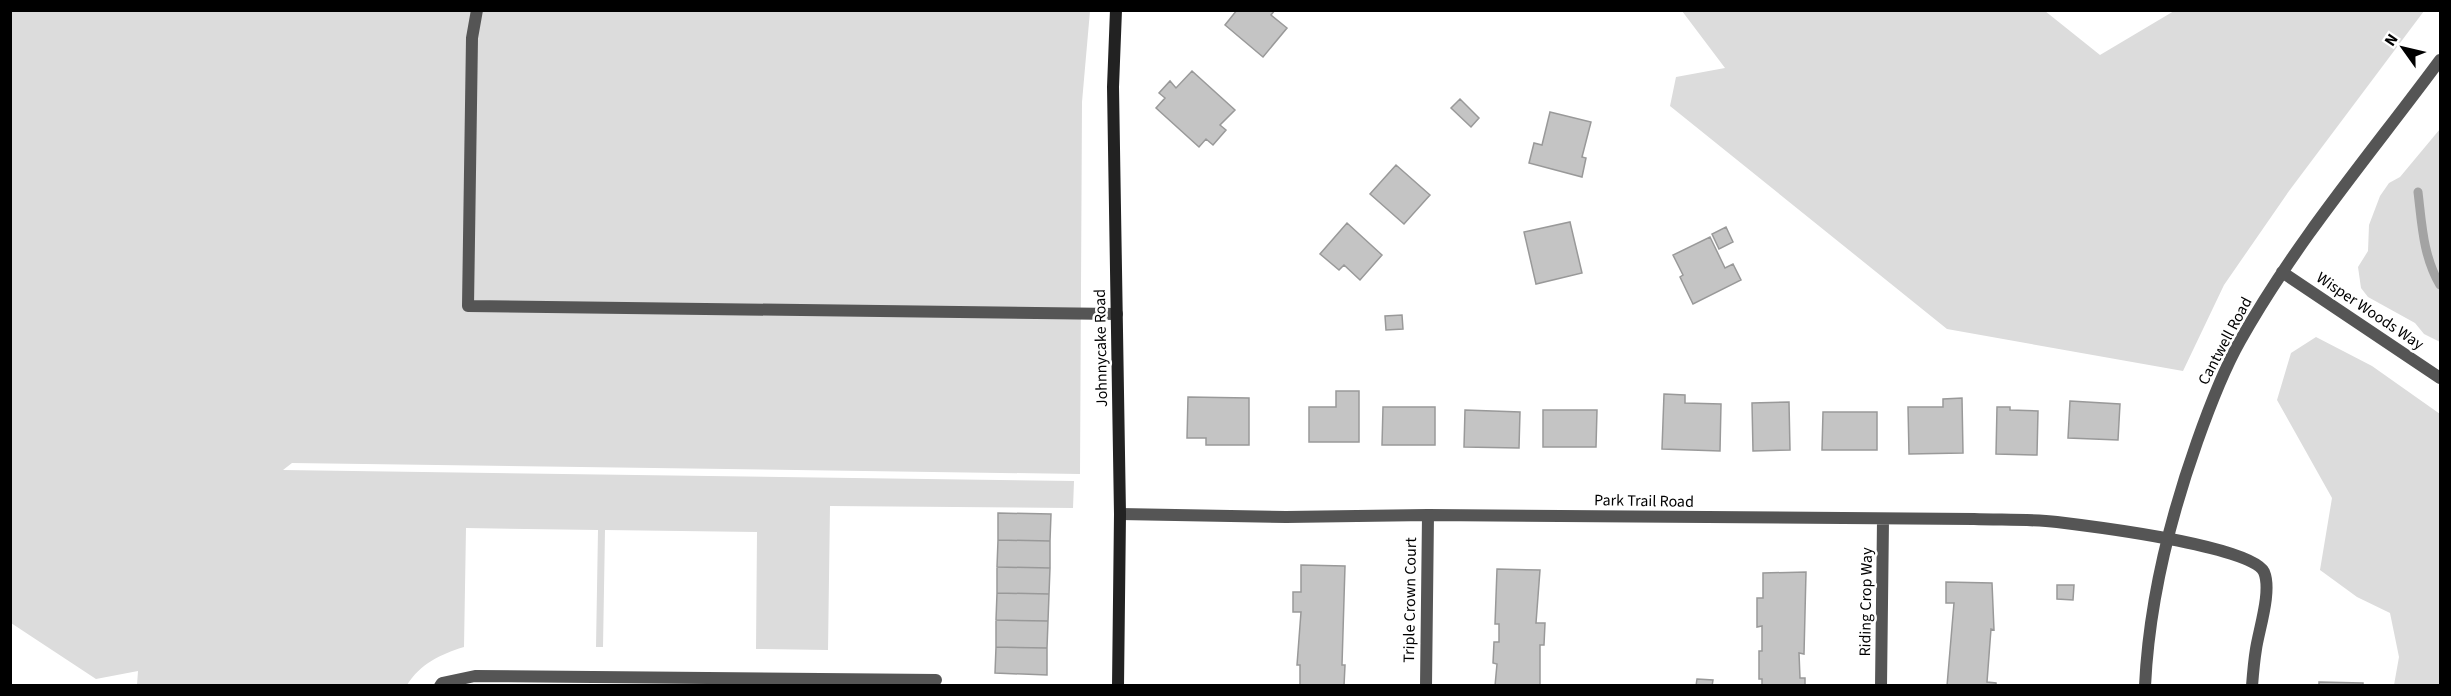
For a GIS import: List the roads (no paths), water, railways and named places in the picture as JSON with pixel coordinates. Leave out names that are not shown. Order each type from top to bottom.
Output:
[{"type":"street","points":[[477,10],[472,38],[468,306],[1117,314]]},
{"type":"street","name":"Johnnycake Road","points":[[1116,10],[1113,87],[1120,514],[1118,686]]},
{"type":"street","name":"Cantwell Road","points":[[2145,686],[2146,657],[2155,590],[2167,538],[2187,471],[2211,404],[2239,343],[2282,273],[2440,60]]},
{"type":"street","name":"Wisper Woods Way","points":[[2282,273],[2440,378]]},
{"type":"street","name":"Park Trail Road","points":[[1120,514],[2056,522],[2167,538],[2244,558],[2258,564],[2264,573],[2267,588],[2252,686]]},
{"type":"street","name":"Triple Crown Court","points":[[1426,686],[1428,515]]},
{"type":"street","name":"Riding Crop Way","points":[[1881,686],[1883,520]]},
{"type":"street","points":[[441,684],[475,676],[783,682],[936,680]]},
{"type":"waterway","points":[[2418,192],[2427,252],[2440,285]]}]
